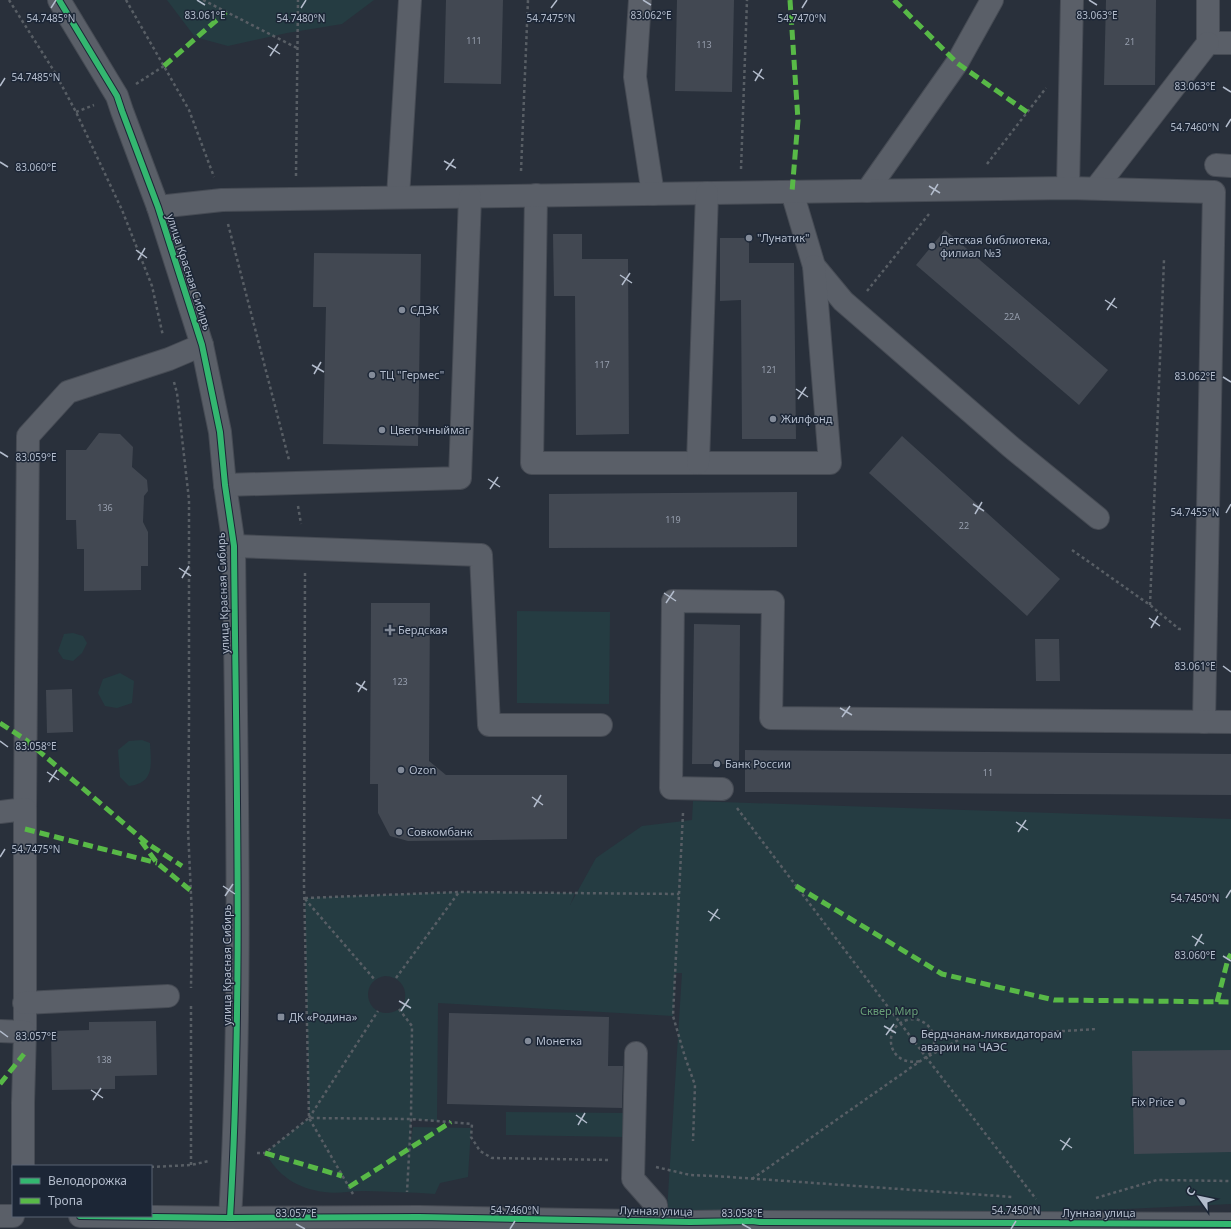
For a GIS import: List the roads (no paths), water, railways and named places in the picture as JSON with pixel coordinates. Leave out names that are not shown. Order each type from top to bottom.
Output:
[{"type":"street","name":"улица Красная Сибирь","points":[[59,0],[117,96],[158,207],[202,346],[220,432],[225,486],[234,546],[238,981],[234,1156],[230,1218]]},
{"type":"street","points":[[398,198],[410,0]]},
{"type":"street","points":[[640,0],[635,77],[653,194]]},
{"type":"street","points":[[868,191],[957,63],[992,0]]},
{"type":"street","points":[[1068,188],[1072,0]]},
{"type":"street","points":[[1096,188],[1208,43],[1208,0]]},
{"type":"street","points":[[1208,43],[1231,43]]},
{"type":"street","points":[[158,207],[222,200],[296,198],[398,198],[1068,188],[1214,192],[1204,722]]},
{"type":"street","points":[[528,196],[532,463],[830,463],[814,266],[792,192]]},
{"type":"street","points":[[698,463],[707,193]]},
{"type":"street","points":[[225,486],[460,478],[470,196]]},
{"type":"street","points":[[814,266],[842,301],[1012,448],[1098,518]]},
{"type":"street","points":[[24,1165],[23,1103],[28,436],[68,392],[169,359],[202,346]]},
{"type":"street","points":[[234,546],[481,555],[489,725],[601,724]]},
{"type":"street","points":[[722,789],[671,788],[673,601],[773,602],[771,718],[1231,722]]},
{"type":"street","points":[[0,812],[25,809]]},
{"type":"street","points":[[24,1003],[168,996]]},
{"type":"street","points":[[0,1031],[24,1032]]},
{"type":"street","points":[[636,1053],[633,1178],[656,1205],[657,1220]]},
{"type":"street","points":[[0,1216],[12,1216]]},
{"type":"street","points":[[76,1217],[76,1229]]},
{"type":"street","name":"Лунная улица","points":[[152,1217],[366,1217],[657,1220],[690,1222],[752,1221],[760,1226],[1114,1226],[1231,1224]]},
{"type":"place","name":"\"Лунатик\"","points":[[749,238]]},
{"type":"place","name":"Детская библиотека, филиал №3","points":[[932,246]]},
{"type":"place","name":"СДЭК","points":[[402,310]]},
{"type":"place","name":"ТЦ \"Гермес\"","points":[[372,375]]},
{"type":"place","name":"Жилфонд","points":[[773,419]]},
{"type":"place","name":"Цветочныймаг","points":[[382,430]]},
{"type":"place","name":"Бердская","points":[[390,630]]},
{"type":"place","name":"Банк России","points":[[717,764]]},
{"type":"place","name":"Ozon","points":[[401,770]]},
{"type":"place","name":"Совкомбанк","points":[[399,832]]},
{"type":"place","name":"ДК «Родина»","points":[[281,1017]]},
{"type":"place","name":"Бердчанам-ликвидаторам аварии на ЧАЭС","points":[[913,1040]]},
{"type":"place","name":"Монетка","points":[[528,1041]]},
{"type":"place","name":"Fix Price","points":[[1182,1102]]},
{"type":"park label","name":"Сквер Мир","points":[[889,1011]]}]
